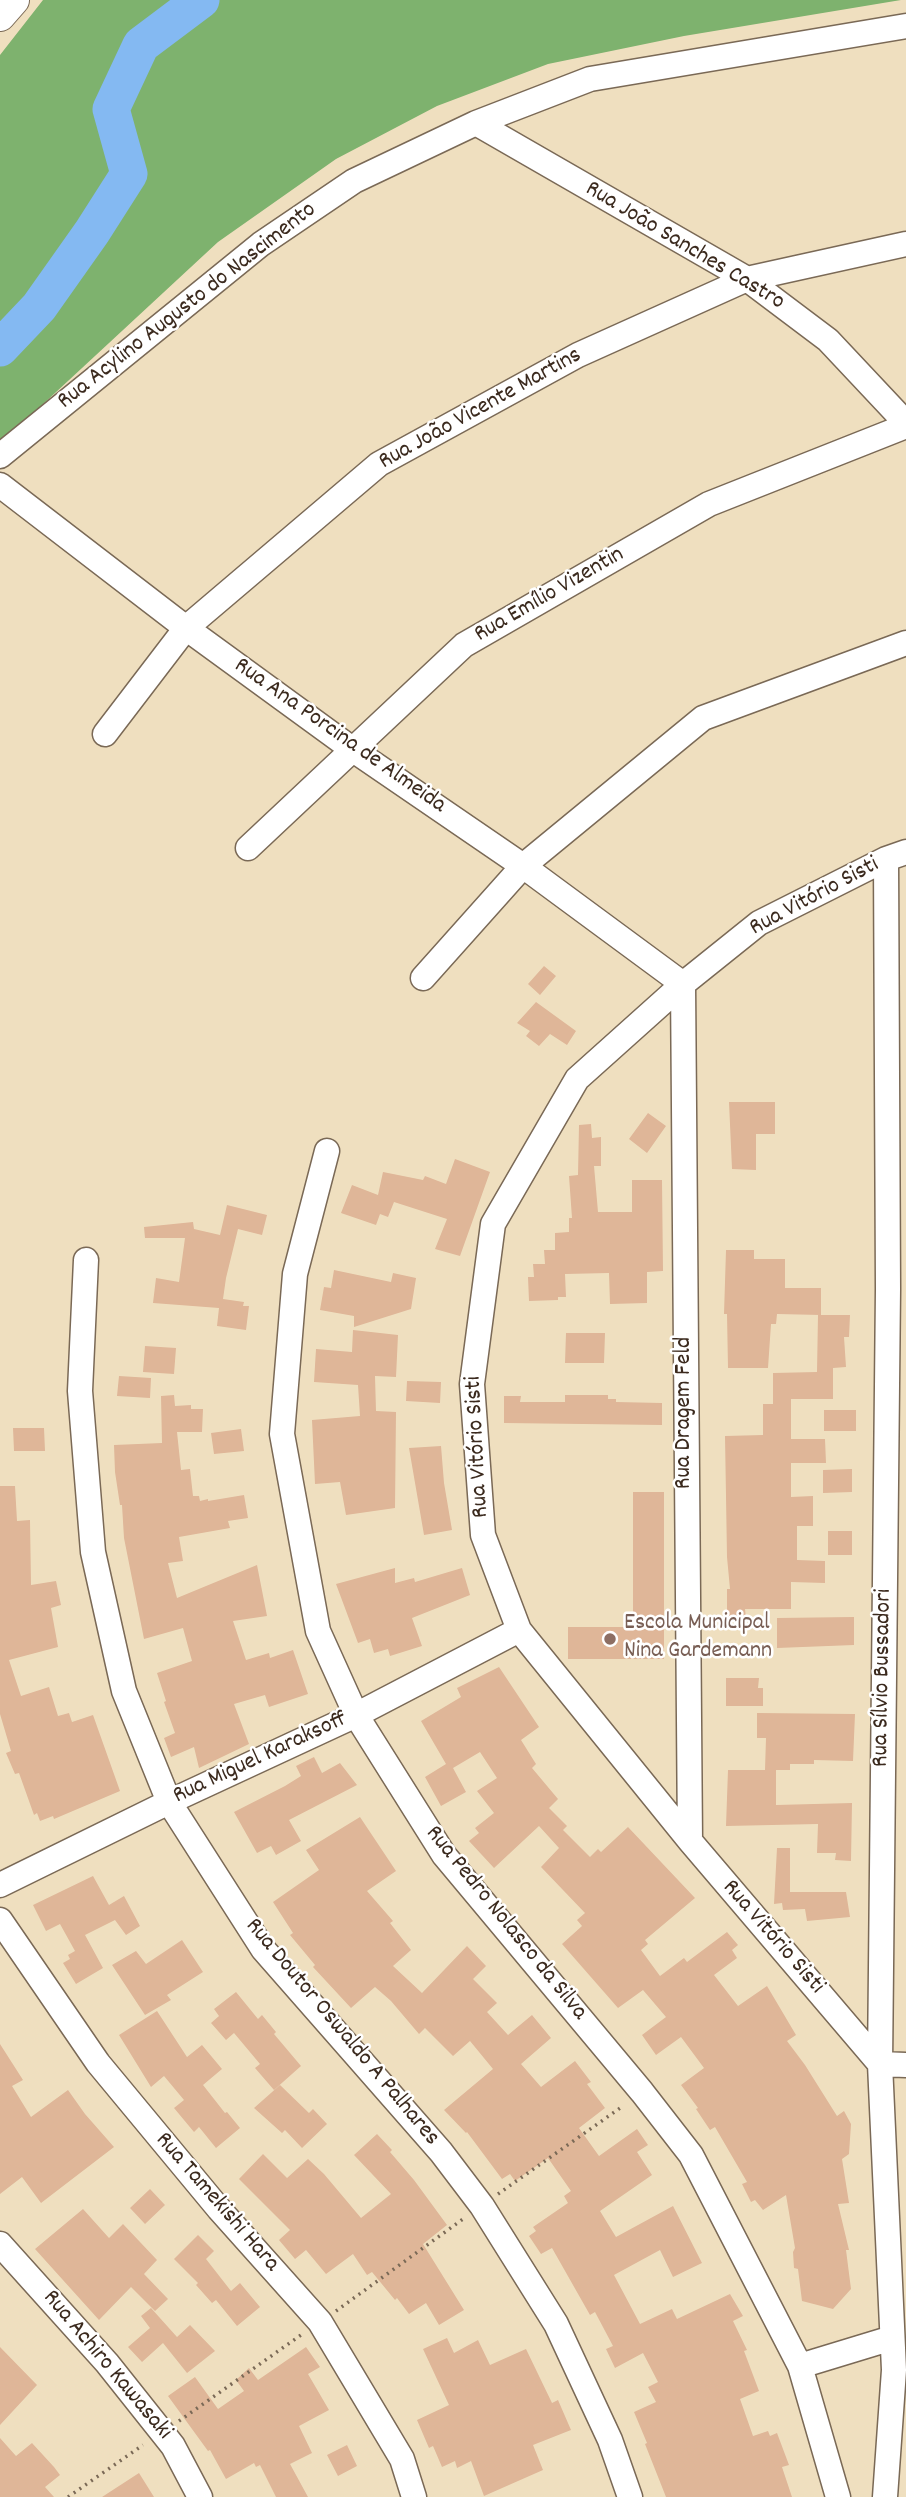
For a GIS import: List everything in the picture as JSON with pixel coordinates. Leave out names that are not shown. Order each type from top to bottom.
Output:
[{"type":"street","points":[[0,16],[14,0]]},
{"type":"street","name":"Rua Acylino Augusto do Nascimento","points":[[0,456],[261,244],[354,181],[476,123],[590,79],[906,26]]},
{"type":"street","name":"Rua João Sanches Castro","points":[[476,123],[747,279],[828,340],[906,424]]},
{"type":"street","name":"Rua João Vicente Martins","points":[[105,734],[186,628],[379,464],[578,355],[747,279],[906,244]]},
{"type":"street","name":"Rua Emílio Vizentin","points":[[248,848],[464,645],[709,504],[906,424]]},
{"type":"street","name":"Rua Ana Porcina de Almeida","points":[[0,485],[186,628],[352,749],[523,866],[682,984]]},
{"type":"street","points":[[423,978],[523,866],[704,718],[906,643]]},
{"type":"street","name":"Rua Vitório Sisti","points":[[880,2064],[690,1841],[519,1630],[483,1535],[472,1384],[493,1224],[577,1079],[682,984],[759,923],[896,855]]},
{"type":"street","name":"Rua Sílvio Bussadori","points":[[885,2497],[894,2370],[880,2064],[897,1289],[896,855]]},
{"type":"street","name":"Rua Dragem Feld","points":[[682,984],[690,1841]]},
{"type":"street","name":"Rua Pedro Nolasco da Silva","points":[[327,1151],[295,1274],[282,1434],[318,1632],[356,1715],[444,1855],[642,2092],[691,2155],[800,2366],[838,2497]]},
{"type":"street","name":"Rua Doutor Oswaldo A Palhares","points":[[86,1260],[80,1391],[93,1552],[124,1691],[169,1802],[263,1949],[441,2152],[482,2206],[556,2324],[610,2440],[630,2497]]},
{"type":"street","name":"Rua Miguel Karaksoff","points":[[0,1885],[356,1715],[519,1630]]},
{"type":"street","name":"Rua Tamekishi Hara","points":[[0,1920],[98,2063],[219,2210],[320,2322],[402,2459],[414,2497]]},
{"type":"street","points":[[880,2064],[906,2065]]},
{"type":"street","name":"Rua Achiro Kawasaki","points":[[0,2244],[107,2363],[162,2432],[173,2446],[200,2497]]},
{"type":"street","points":[[800,2366],[892,2338]]},
{"type":"path","points":[[68,2497],[320,2322],[642,2092]]},
{"type":"green space","points":[[43,0],[901,0],[684,36],[548,64],[437,106],[336,159],[218,242],[0,444],[0,55]]},
{"type":"building","points":[[544,966],[556,976],[540,995],[528,984]]},
{"type":"building","points":[[536,1002],[576,1031],[567,1045],[550,1034],[539,1046],[526,1036],[530,1031],[517,1023]]},
{"type":"building","points":[[729,1102],[775,1102],[775,1134],[756,1134],[756,1170],[732,1169]]},
{"type":"building","points":[[648,1113],[666,1126],[647,1153],[629,1139]]},
{"type":"building","points":[[591,1124],[592,1138],[601,1137],[601,1166],[594,1166],[598,1212],[632,1212],[632,1180],[662,1180],[663,1271],[647,1272],[647,1303],[610,1304],[609,1273],[565,1274],[566,1297],[558,1297],[558,1300],[529,1301],[528,1277],[534,1277],[533,1264],[545,1264],[544,1250],[555,1250],[555,1233],[569,1232],[569,1218],[572,1218],[569,1176],[578,1175],[579,1125]]},
{"type":"building","points":[[455,1159],[490,1172],[460,1256],[435,1249],[447,1219],[394,1202],[388,1217],[380,1214],[376,1225],[341,1213],[352,1185],[378,1195],[383,1172],[423,1180],[425,1176],[446,1184]]},
{"type":"building","points":[[227,1205],[267,1215],[262,1235],[238,1229],[226,1278],[223,1299],[244,1302],[243,1306],[249,1306],[246,1330],[217,1326],[219,1308],[153,1303],[156,1278],[179,1282],[185,1238],[145,1238],[144,1227],[193,1222],[194,1229],[220,1235]]},
{"type":"building","points":[[726,1250],[754,1250],[754,1259],[785,1259],[785,1288],[821,1288],[821,1315],[777,1314],[776,1324],[771,1324],[768,1368],[728,1368],[727,1314],[724,1314]]},
{"type":"building","points":[[334,1270],[391,1282],[393,1273],[416,1278],[411,1309],[354,1327],[354,1316],[320,1310],[324,1287],[331,1288]]},
{"type":"building","points":[[818,1315],[850,1315],[849,1337],[844,1337],[846,1367],[833,1368],[833,1399],[791,1399],[791,1439],[825,1439],[826,1463],[791,1463],[791,1497],[813,1496],[813,1526],[797,1526],[797,1560],[825,1561],[825,1583],[791,1582],[791,1609],[745,1609],[746,1618],[727,1619],[727,1589],[730,1589],[725,1436],[763,1435],[763,1404],[773,1404],[773,1373],[817,1372]]},
{"type":"building","points":[[353,1330],[398,1335],[396,1377],[375,1376],[376,1411],[396,1412],[395,1508],[346,1515],[340,1482],[315,1484],[312,1420],[360,1416],[358,1385],[314,1382],[316,1349],[352,1352]]},
{"type":"building","points":[[566,1333],[605,1333],[604,1363],[565,1363]]},
{"type":"building","points":[[145,1346],[176,1348],[174,1374],[143,1372]]},
{"type":"building","points":[[119,1376],[151,1378],[150,1398],[117,1396]]},
{"type":"building","points":[[407,1381],[441,1382],[440,1403],[406,1401]]},
{"type":"building","points":[[174,1395],[175,1406],[191,1405],[191,1409],[203,1409],[202,1432],[177,1432],[181,1470],[190,1469],[193,1496],[199,1496],[200,1501],[208,1501],[244,1495],[248,1518],[228,1521],[230,1528],[179,1537],[183,1561],[168,1563],[177,1598],[257,1565],[267,1616],[233,1621],[246,1660],[269,1653],[270,1658],[293,1650],[308,1694],[269,1707],[265,1695],[234,1704],[249,1744],[199,1768],[194,1747],[171,1757],[164,1738],[175,1733],[157,1673],[192,1661],[183,1628],[144,1639],[124,1538],[122,1505],[115,1472],[114,1445],[162,1443],[161,1396]]},
{"type":"building","points":[[565,1395],[608,1395],[608,1399],[616,1399],[616,1402],[662,1403],[662,1425],[504,1423],[504,1396],[521,1396],[520,1402],[565,1402]]},
{"type":"building","points":[[824,1410],[856,1410],[856,1431],[824,1431]]},
{"type":"building","points":[[13,1428],[44,1428],[45,1451],[14,1451]]},
{"type":"building","points":[[241,1429],[244,1451],[214,1454],[211,1433]]},
{"type":"building","points":[[441,1446],[452,1530],[424,1535],[409,1448]]},
{"type":"building","points":[[852,1469],[852,1492],[823,1493],[823,1470]]},
{"type":"building","points":[[0,1486],[15,1486],[17,1521],[30,1520],[31,1585],[56,1581],[61,1605],[51,1608],[58,1647],[9,1660],[21,1696],[49,1687],[58,1716],[69,1713],[72,1722],[93,1715],[120,1791],[54,1819],[53,1816],[40,1821],[37,1813],[34,1815],[19,1773],[15,1774],[6,1753],[11,1751],[0,1714]]},
{"type":"building","points":[[633,1492],[664,1492],[664,1659],[568,1659],[568,1627],[633,1627]]},
{"type":"building","points":[[828,1531],[852,1531],[852,1555],[828,1555]]},
{"type":"building","points":[[395,1568],[395,1583],[414,1578],[415,1582],[462,1568],[470,1595],[412,1618],[422,1646],[390,1656],[388,1649],[374,1653],[370,1639],[358,1643],[336,1584]]},
{"type":"building","points":[[854,1617],[854,1645],[777,1648],[777,1618]]},
{"type":"building","points":[[499,1667],[539,1727],[521,1740],[536,1764],[532,1768],[558,1799],[549,1808],[567,1826],[563,1830],[590,1857],[598,1849],[601,1852],[628,1827],[695,1898],[645,1940],[648,1944],[641,1950],[660,1976],[684,1958],[687,1962],[727,1932],[738,1945],[732,1950],[737,1958],[714,1975],[738,2006],[767,1986],[796,2035],[787,2041],[837,2116],[844,2111],[851,2124],[849,2154],[842,2159],[849,2203],[838,2204],[849,2250],[846,2250],[851,2289],[833,2309],[802,2301],[798,2269],[794,2268],[795,2248],[786,2195],[763,2210],[755,2200],[751,2202],[742,2184],[747,2182],[715,2127],[710,2130],[681,2085],[704,2068],[681,2037],[656,2055],[642,2035],[666,2017],[643,1990],[618,2008],[562,1944],[582,1926],[577,1920],[585,1913],[541,1867],[559,1848],[539,1826],[494,1868],[469,1841],[479,1833],[475,1828],[494,1813],[477,1791],[497,1778],[480,1752],[453,1768],[466,1792],[441,1806],[425,1777],[446,1764],[421,1721],[461,1697],[457,1688]]},
{"type":"building","points":[[726,1678],[759,1678],[758,1688],[763,1688],[763,1706],[726,1706]]},
{"type":"building","points":[[757,1713],[855,1714],[853,1761],[814,1760],[814,1764],[790,1764],[790,1770],[776,1770],[776,1805],[852,1803],[851,1861],[835,1860],[836,1853],[817,1853],[818,1824],[726,1826],[728,1770],[765,1770],[766,1738],[757,1738]]},
{"type":"building","points":[[314,1757],[322,1773],[340,1763],[357,1785],[289,1820],[301,1841],[276,1855],[271,1846],[257,1853],[234,1812],[301,1776],[296,1766]]},
{"type":"building","points":[[360,1817],[396,1871],[367,1891],[393,1921],[390,1923],[411,1950],[393,1966],[422,1993],[467,1946],[486,1966],[473,1979],[497,2003],[487,2012],[508,2035],[532,2015],[551,2038],[521,2064],[541,2087],[575,2061],[591,2082],[587,2084],[605,2108],[579,2128],[599,2156],[637,2129],[648,2145],[637,2152],[652,2175],[600,2211],[616,2237],[673,2206],[702,2263],[673,2277],[660,2250],[614,2275],[640,2324],[672,2309],[677,2319],[730,2294],[743,2316],[733,2321],[747,2350],[744,2351],[759,2391],[740,2399],[753,2436],[768,2431],[770,2436],[777,2433],[789,2465],[782,2467],[792,2497],[666,2497],[634,2412],[656,2402],[648,2387],[658,2382],[643,2353],[615,2368],[606,2349],[613,2346],[595,2312],[590,2315],[552,2248],[541,2254],[529,2236],[536,2231],[533,2227],[568,2203],[564,2196],[571,2191],[548,2158],[515,2181],[510,2174],[502,2179],[467,2132],[444,2110],[493,2069],[470,2041],[453,2056],[425,2028],[419,2034],[391,2001],[375,1987],[351,2008],[313,1967],[315,1965],[290,1935],[293,1933],[273,1902],[319,1870],[306,1850]]},
{"type":"building","points":[[777,1848],[790,1848],[790,1892],[846,1892],[850,1917],[807,1921],[805,1909],[783,1910],[782,1903],[774,1904]]},
{"type":"building","points":[[93,1876],[109,1905],[124,1896],[140,1926],[126,1935],[115,1920],[85,1935],[103,1968],[76,1984],[63,1963],[70,1959],[68,1955],[75,1951],[60,1924],[46,1931],[33,1905]]},
{"type":"building","points":[[182,1940],[203,1972],[167,1995],[171,2000],[145,2015],[112,1965],[136,1951],[146,1964]]},
{"type":"building","points":[[236,1992],[258,2019],[262,2015],[301,2066],[274,2090],[255,2068],[260,2064],[234,2033],[226,2040],[211,2023],[219,2016],[214,2009]]},
{"type":"building","points":[[157,2011],[187,2057],[202,2045],[222,2069],[203,2085],[240,2128],[216,2148],[199,2127],[194,2132],[174,2108],[184,2100],[164,2076],[151,2087],[119,2035]]},
{"type":"building","points":[[0,2044],[23,2080],[12,2086],[31,2117],[68,2090],[114,2147],[41,2203],[22,2177],[0,2194]]},
{"type":"building","points":[[280,2085],[309,2113],[313,2109],[327,2124],[302,2148],[285,2130],[282,2133],[254,2108]]},
{"type":"building","points":[[377,2134],[392,2150],[390,2152],[447,2225],[423,2244],[464,2310],[439,2325],[426,2303],[409,2314],[372,2272],[367,2275],[353,2254],[326,2274],[306,2250],[295,2259],[279,2240],[290,2230],[239,2179],[263,2154],[287,2178],[308,2159],[361,2218],[391,2194],[354,2155]]},
{"type":"building","points":[[150,2189],[165,2205],[145,2224],[130,2208]]},
{"type":"building","points":[[83,2209],[109,2238],[123,2224],[157,2260],[144,2274],[168,2299],[155,2311],[131,2287],[99,2320],[35,2249]]},
{"type":"building","points":[[198,2235],[214,2251],[206,2259],[231,2291],[240,2283],[260,2307],[237,2326],[216,2300],[212,2303],[196,2285],[198,2283],[174,2259]]},
{"type":"building","points":[[151,2308],[177,2337],[190,2325],[215,2351],[187,2373],[163,2343],[142,2362],[128,2347],[150,2328],[141,2316]]},
{"type":"building","points":[[447,2338],[454,2353],[478,2340],[490,2365],[526,2349],[552,2403],[558,2400],[571,2430],[533,2445],[543,2470],[484,2496],[471,2461],[457,2468],[455,2461],[442,2467],[433,2446],[429,2448],[417,2420],[449,2405],[423,2349]]},
{"type":"building","points":[[0,2347],[37,2385],[0,2425]]},
{"type":"building","points":[[306,2347],[320,2367],[308,2374],[329,2410],[299,2426],[312,2453],[290,2464],[308,2497],[276,2497],[260,2465],[256,2467],[254,2463],[226,2479],[210,2450],[208,2451],[168,2396],[195,2377],[218,2409],[244,2391],[236,2380],[249,2368],[258,2380]]},
{"type":"building","points":[[0,2438],[16,2456],[32,2443],[54,2467],[60,2475],[45,2487],[54,2497],[0,2497]]},
{"type":"building","points":[[347,2445],[357,2466],[338,2476],[327,2455]]},
{"type":"building","points":[[139,2473],[154,2497],[102,2497]]},
{"type":"waterway","points":[[0,348],[39,307],[129,174],[111,109],[141,45],[201,0]]},
{"type":"place","name":"Escola Municipal Nina Gardemann","points":[[610,1639]]}]
